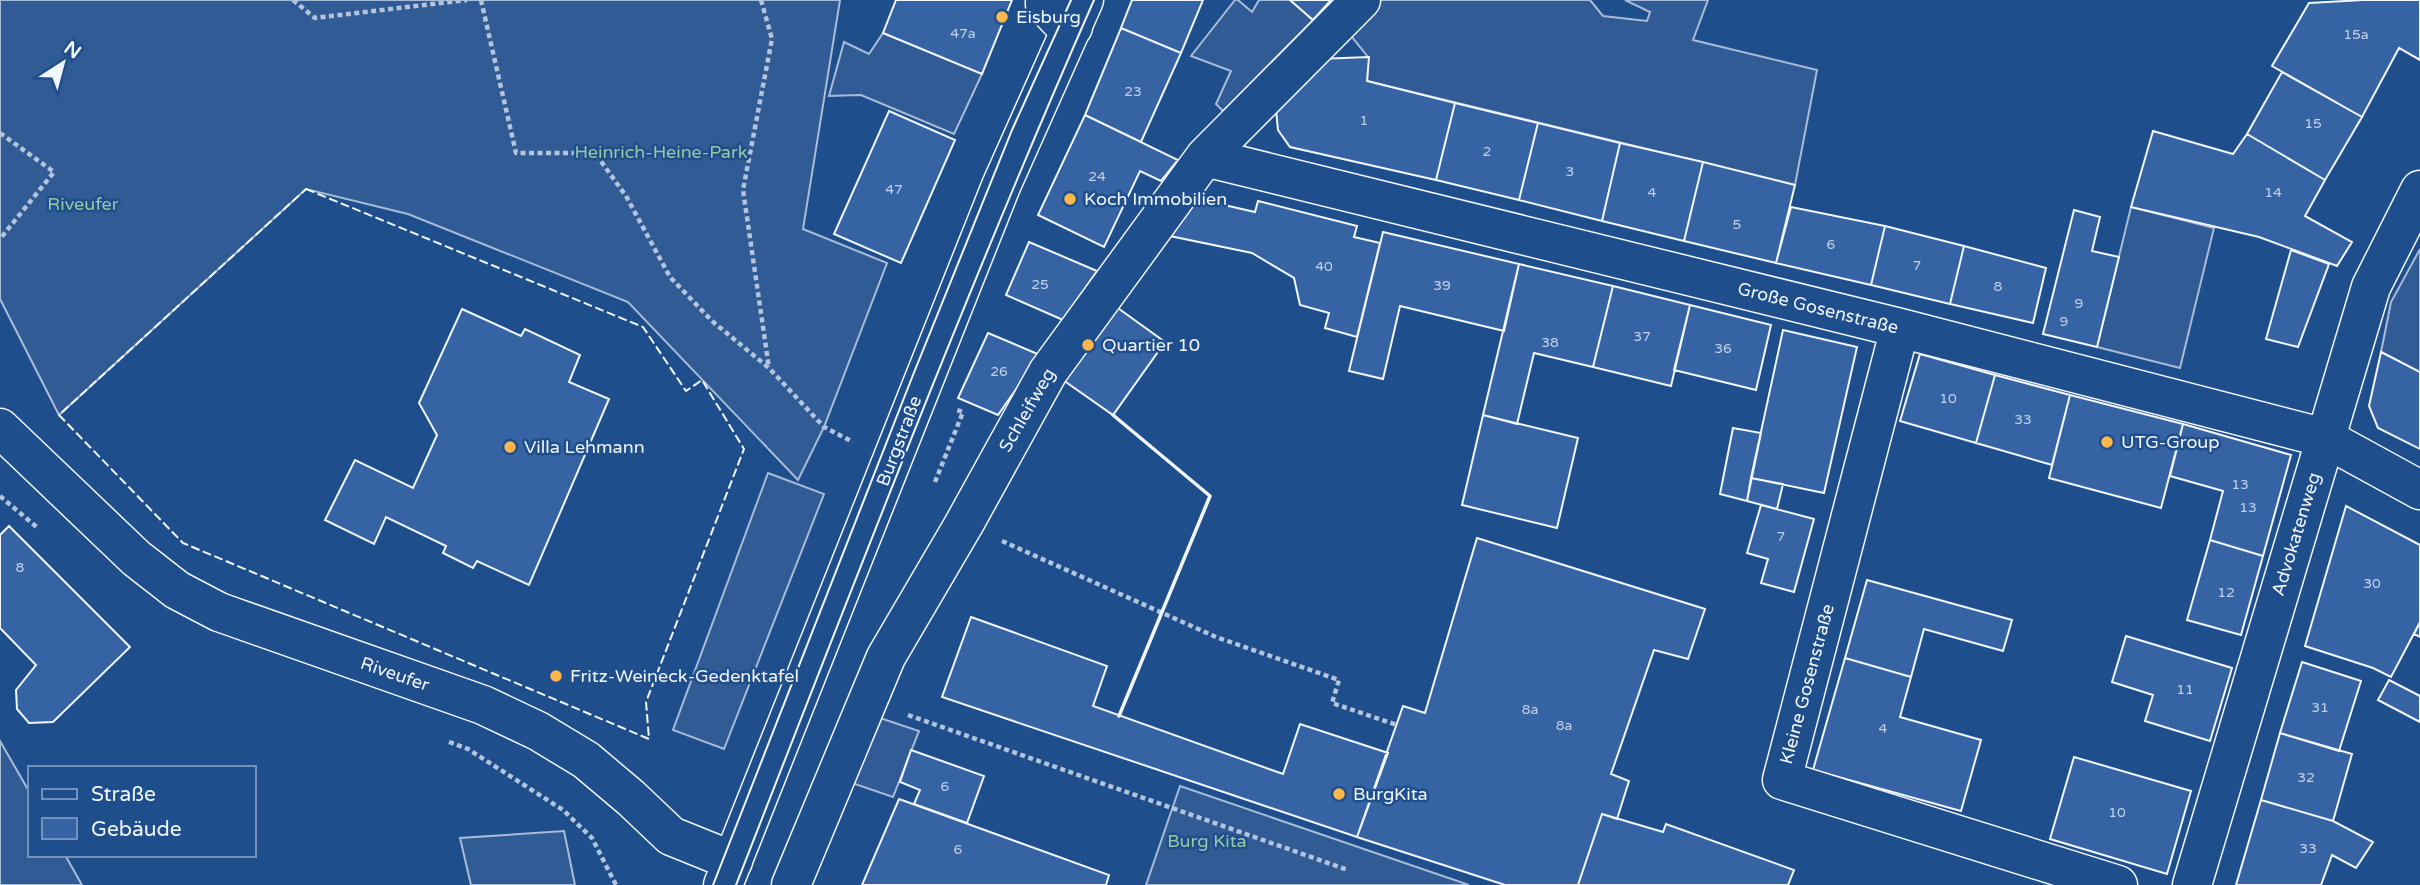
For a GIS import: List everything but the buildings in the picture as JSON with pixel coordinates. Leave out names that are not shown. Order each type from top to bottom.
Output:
[{"type":"street","points":[[1045,0],[1045,5],[1061,22],[1078,14]]},
{"type":"street","name":"Schleifweg","points":[[791,885],[886,657],[1048,372],[1205,157],[1361,0]]},
{"type":"street","name":"Burgstraße","points":[[728,873],[1001,186],[1078,14]]},
{"type":"street","name":"Große Gosenstraße","points":[[1205,157],[1900,328],[2325,438],[2420,490]]},
{"type":"street","name":"Advokatenweg","points":[[2192,885],[2371,286],[2420,190]]},
{"type":"street","name":"Kleine Gosenstraße","points":[[1900,328],[1782,780],[2118,885]]},
{"type":"street","name":"Riveufer","points":[[0,428],[135,558],[177,590],[219,612],[483,705],[538,731],[586,760],[631,797],[671,836],[728,873]]},
{"type":"path","points":[[293,0],[315,18],[467,0]]},
{"type":"path","points":[[481,0],[516,153],[595,153],[626,196],[670,278],[712,321],[769,368],[824,427],[891,462]]},
{"type":"path","points":[[761,0],[772,39],[743,190],[769,368]]},
{"type":"path","points":[[0,133],[54,172],[0,239]]},
{"type":"path","points":[[964,524],[1216,637],[1339,680],[1332,703],[1397,725]]},
{"type":"path","points":[[868,701],[1348,870]]},
{"type":"shaded area","name":"Heinrich-Heine-Park","points":[[0,0],[840,0],[803,229],[887,263],[824,427],[798,480],[628,302],[408,214],[306,189],[59,415],[0,299]]},
{"type":"shaded area","points":[[1235,0],[1252,12],[1259,0],[1290,0],[1313,20],[1223,111],[1216,104],[1231,71],[1191,56]]},
{"type":"shaded area","points":[[1381,0],[1590,0],[1603,16],[1647,21],[1650,12],[1625,0],[1708,0],[1693,40],[1817,70],[1795,185],[1367,81],[1368,57],[1348,32]]},
{"type":"shaded area","points":[[883,33],[982,74],[954,134],[861,95],[829,96],[844,42],[869,54]]},
{"type":"shaded area","points":[[2131,207],[2214,228],[2180,368],[2097,347]]},
{"type":"shaded area","points":[[2420,249],[2420,372],[2381,352],[2391,302]]},
{"type":"shaded area","points":[[768,473],[824,494],[724,749],[673,730]]},
{"type":"shaded area","points":[[874,716],[919,731],[893,797],[849,782]]},
{"type":"shaded area","points":[[0,741],[28,790],[28,857],[66,857],[82,885],[0,885]]},
{"type":"shaded area","name":"Burg Kita","points":[[1180,786],[1469,885],[1146,885]]},
{"type":"shaded area","points":[[564,831],[575,885],[471,885],[460,838]]},
{"type":"tram line","points":[[713,885],[1012,130],[1071,0]]},
{"type":"tram line","points":[[736,885],[955,330],[1094,0]]},
{"type":"fence","points":[[306,189],[643,327],[686,391],[702,380],[744,449],[646,702],[649,739],[183,543],[59,415],[306,189]]},
{"type":"wall","points":[[1113,415],[1210,496],[1119,716]]},
{"type":"place","name":"Eisburg","points":[[1002,17]]},
{"type":"place","name":"Koch Immobilien","points":[[1070,199]]},
{"type":"place","name":"Quartier 10","points":[[1088,345]]},
{"type":"place","name":"UTG-Group","points":[[2107,442]]},
{"type":"place","name":"Villa Lehmann","points":[[510,447]]},
{"type":"place","name":"Fritz-Weineck-Gedenktafel","points":[[556,676]]},
{"type":"place","name":"BurgKita","points":[[1339,794]]}]
